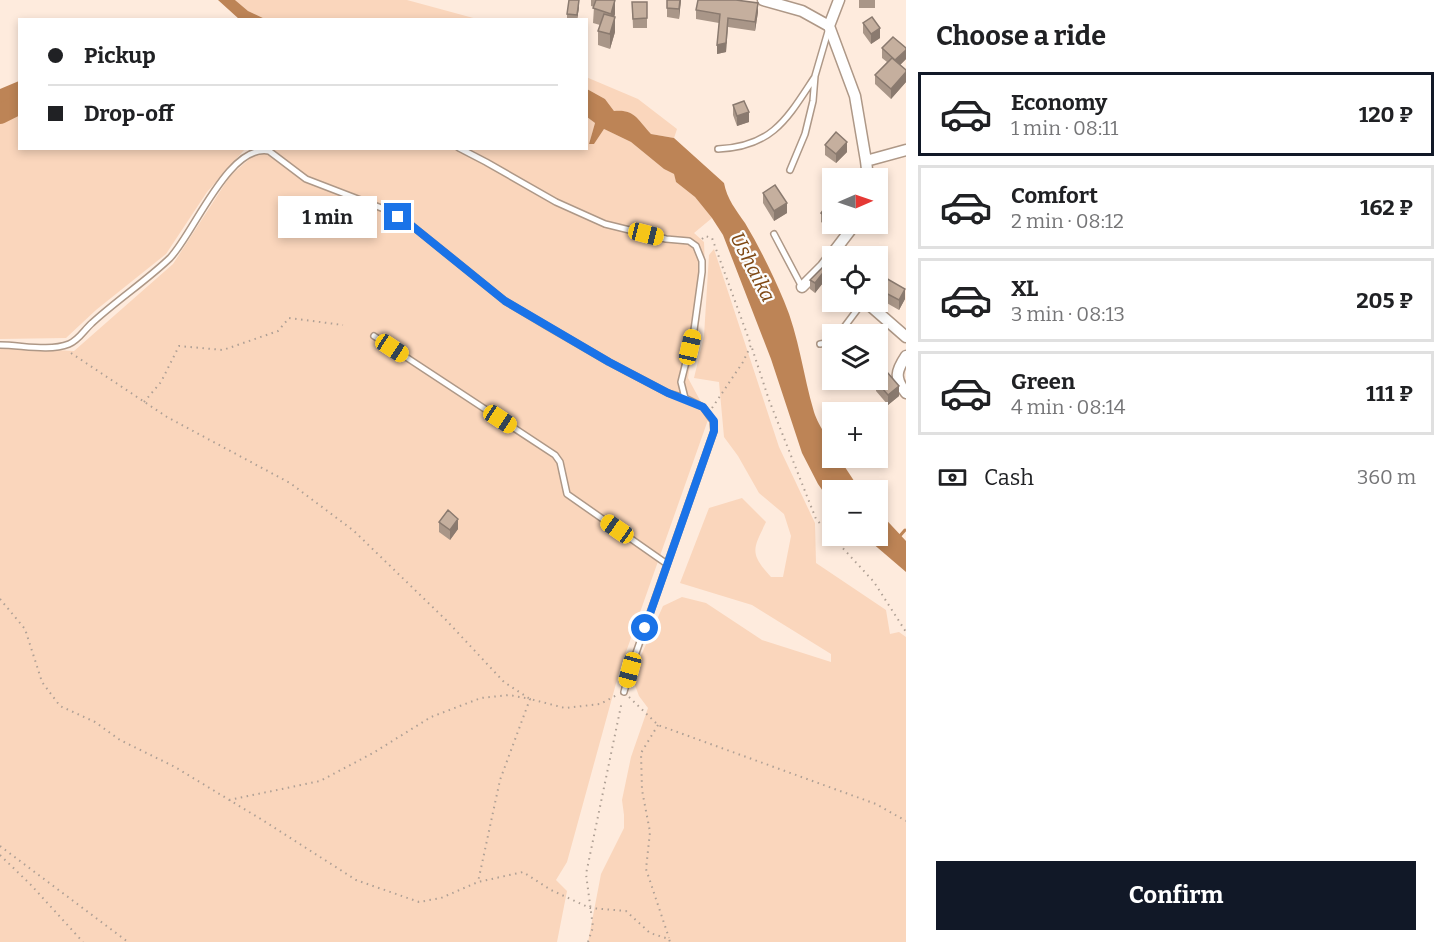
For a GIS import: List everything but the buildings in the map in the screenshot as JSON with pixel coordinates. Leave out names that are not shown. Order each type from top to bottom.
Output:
[{"type":"street","points":[[763,0],[802,11],[829,26],[855,96],[867,168]]},
{"type":"street","points":[[829,26],[839,0]]},
{"type":"street","points":[[866,161],[906,150]]},
{"type":"street","points":[[838,246],[847,234]]},
{"type":"street","points":[[802,287],[822,267]]},
{"type":"street","points":[[877,312],[906,337]]},
{"type":"street","points":[[906,356],[897,369],[899,383],[906,393]]},
{"type":"lane","points":[[790,170],[808,123],[815,76],[829,26]]},
{"type":"lane","points":[[718,149],[740,148],[775,131],[790,115],[815,76]]},
{"type":"lane","points":[[0,345],[49,348],[71,343],[90,324],[171,257],[228,174],[251,152],[265,150],[276,155],[306,179],[384,209],[411,225],[505,301],[609,362],[668,393],[703,407],[714,421],[714,431],[624,692]]},
{"type":"lane","points":[[463,150],[556,202],[605,224],[666,239],[689,241],[696,246],[702,261],[702,272],[694,330],[681,382],[685,398]]},
{"type":"lane","points":[[774,234],[802,287]]},
{"type":"lane","points":[[847,324],[857,312]]},
{"type":"lane","points":[[374,336],[555,455],[560,462],[567,494],[668,564]]},
{"type":"path","points":[[696,246],[705,237],[712,238],[769,399],[816,519],[874,582],[906,632]]},
{"type":"path","points":[[144,402],[161,382],[179,346],[223,350],[278,331],[289,318],[343,325]]},
{"type":"path","points":[[709,413],[743,362],[751,345]]},
{"type":"path","points":[[61,346],[167,417],[290,483],[354,531],[446,620],[504,682],[530,699]]},
{"type":"path","points":[[0,599],[25,630],[42,682],[60,706],[95,722],[120,740],[175,767],[356,880],[419,902],[441,898],[478,882],[523,872],[551,890],[590,908],[626,911],[650,933],[670,941]]},
{"type":"path","points":[[229,800],[320,781],[373,753],[431,717],[481,698],[510,695],[565,708],[600,704],[624,692]]},
{"type":"path","points":[[624,692],[658,725],[876,804],[906,821]]},
{"type":"path","points":[[588,942],[593,927],[586,874],[624,692]]},
{"type":"path","points":[[478,882],[500,780],[530,699]]},
{"type":"path","points":[[658,725],[641,753],[642,790],[650,832],[646,869],[670,941]]},
{"type":"path","points":[[0,846],[128,942]]},
{"type":"path","points":[[0,855],[31,885],[82,942]]},
{"type":"shaded area","points":[[235,0],[407,0],[473,18],[263,18],[248,11]]},
{"type":"shaded area","points":[[588,78],[638,99],[677,129],[674,138],[651,134],[632,114],[614,111],[605,99],[588,90]]},
{"type":"shaded area","points":[[9,103],[18,105],[18,150],[244,150],[207,192],[166,254],[96,310],[66,338],[0,339],[0,107]]},
{"type":"shaded area","points":[[588,118],[595,123],[589,144],[594,144],[604,129],[631,142],[664,169],[674,174],[676,182],[695,197],[712,218],[694,233],[704,242],[705,269],[688,378],[709,417],[620,669],[567,862],[556,880],[567,891],[557,942],[0,942],[0,347],[74,351],[173,264],[230,176],[255,154],[265,153],[266,150],[588,150]]},
{"type":"shaded area","points":[[714,249],[779,447],[815,523],[816,563],[886,610],[890,634],[899,632],[906,637],[906,942],[588,942],[601,874],[624,828],[622,800],[631,757],[648,708],[639,696],[633,680],[639,660],[663,606],[682,597],[706,603],[762,640],[831,662],[831,654],[752,605],[680,583],[709,508],[742,498],[766,522],[755,551],[759,562],[771,577],[783,577],[791,536],[784,514],[759,493],[738,456],[724,437],[719,382],[694,378],[704,336],[709,255]]},
{"type":"water","points":[[218,0],[235,0],[248,11],[263,18],[238,18]]},
{"type":"water","points":[[18,81],[18,105],[9,103],[0,107],[0,89]]},
{"type":"water","points":[[588,90],[605,99],[614,111],[627,112],[636,116],[651,134],[674,138],[724,183],[735,209],[771,271],[784,301],[814,412],[822,429],[822,468],[846,468],[853,480],[822,480],[822,490],[818,484],[802,453],[771,359],[723,235],[712,218],[695,197],[676,182],[674,174],[664,169],[631,142],[604,129],[594,144],[589,144],[595,123],[588,118]]},
{"type":"water","points":[[888,522],[906,541],[906,572],[876,546],[888,546]]},
{"type":"waterway","name":"Ushaika","points":[[0,114],[18,105]]},
{"type":"waterway","points":[[898,538],[905,530]]},
{"type":"route","points":[[398,217],[466,268],[505,301],[609,362],[668,393],[703,407],[714,421],[714,431],[645,628]]}]
